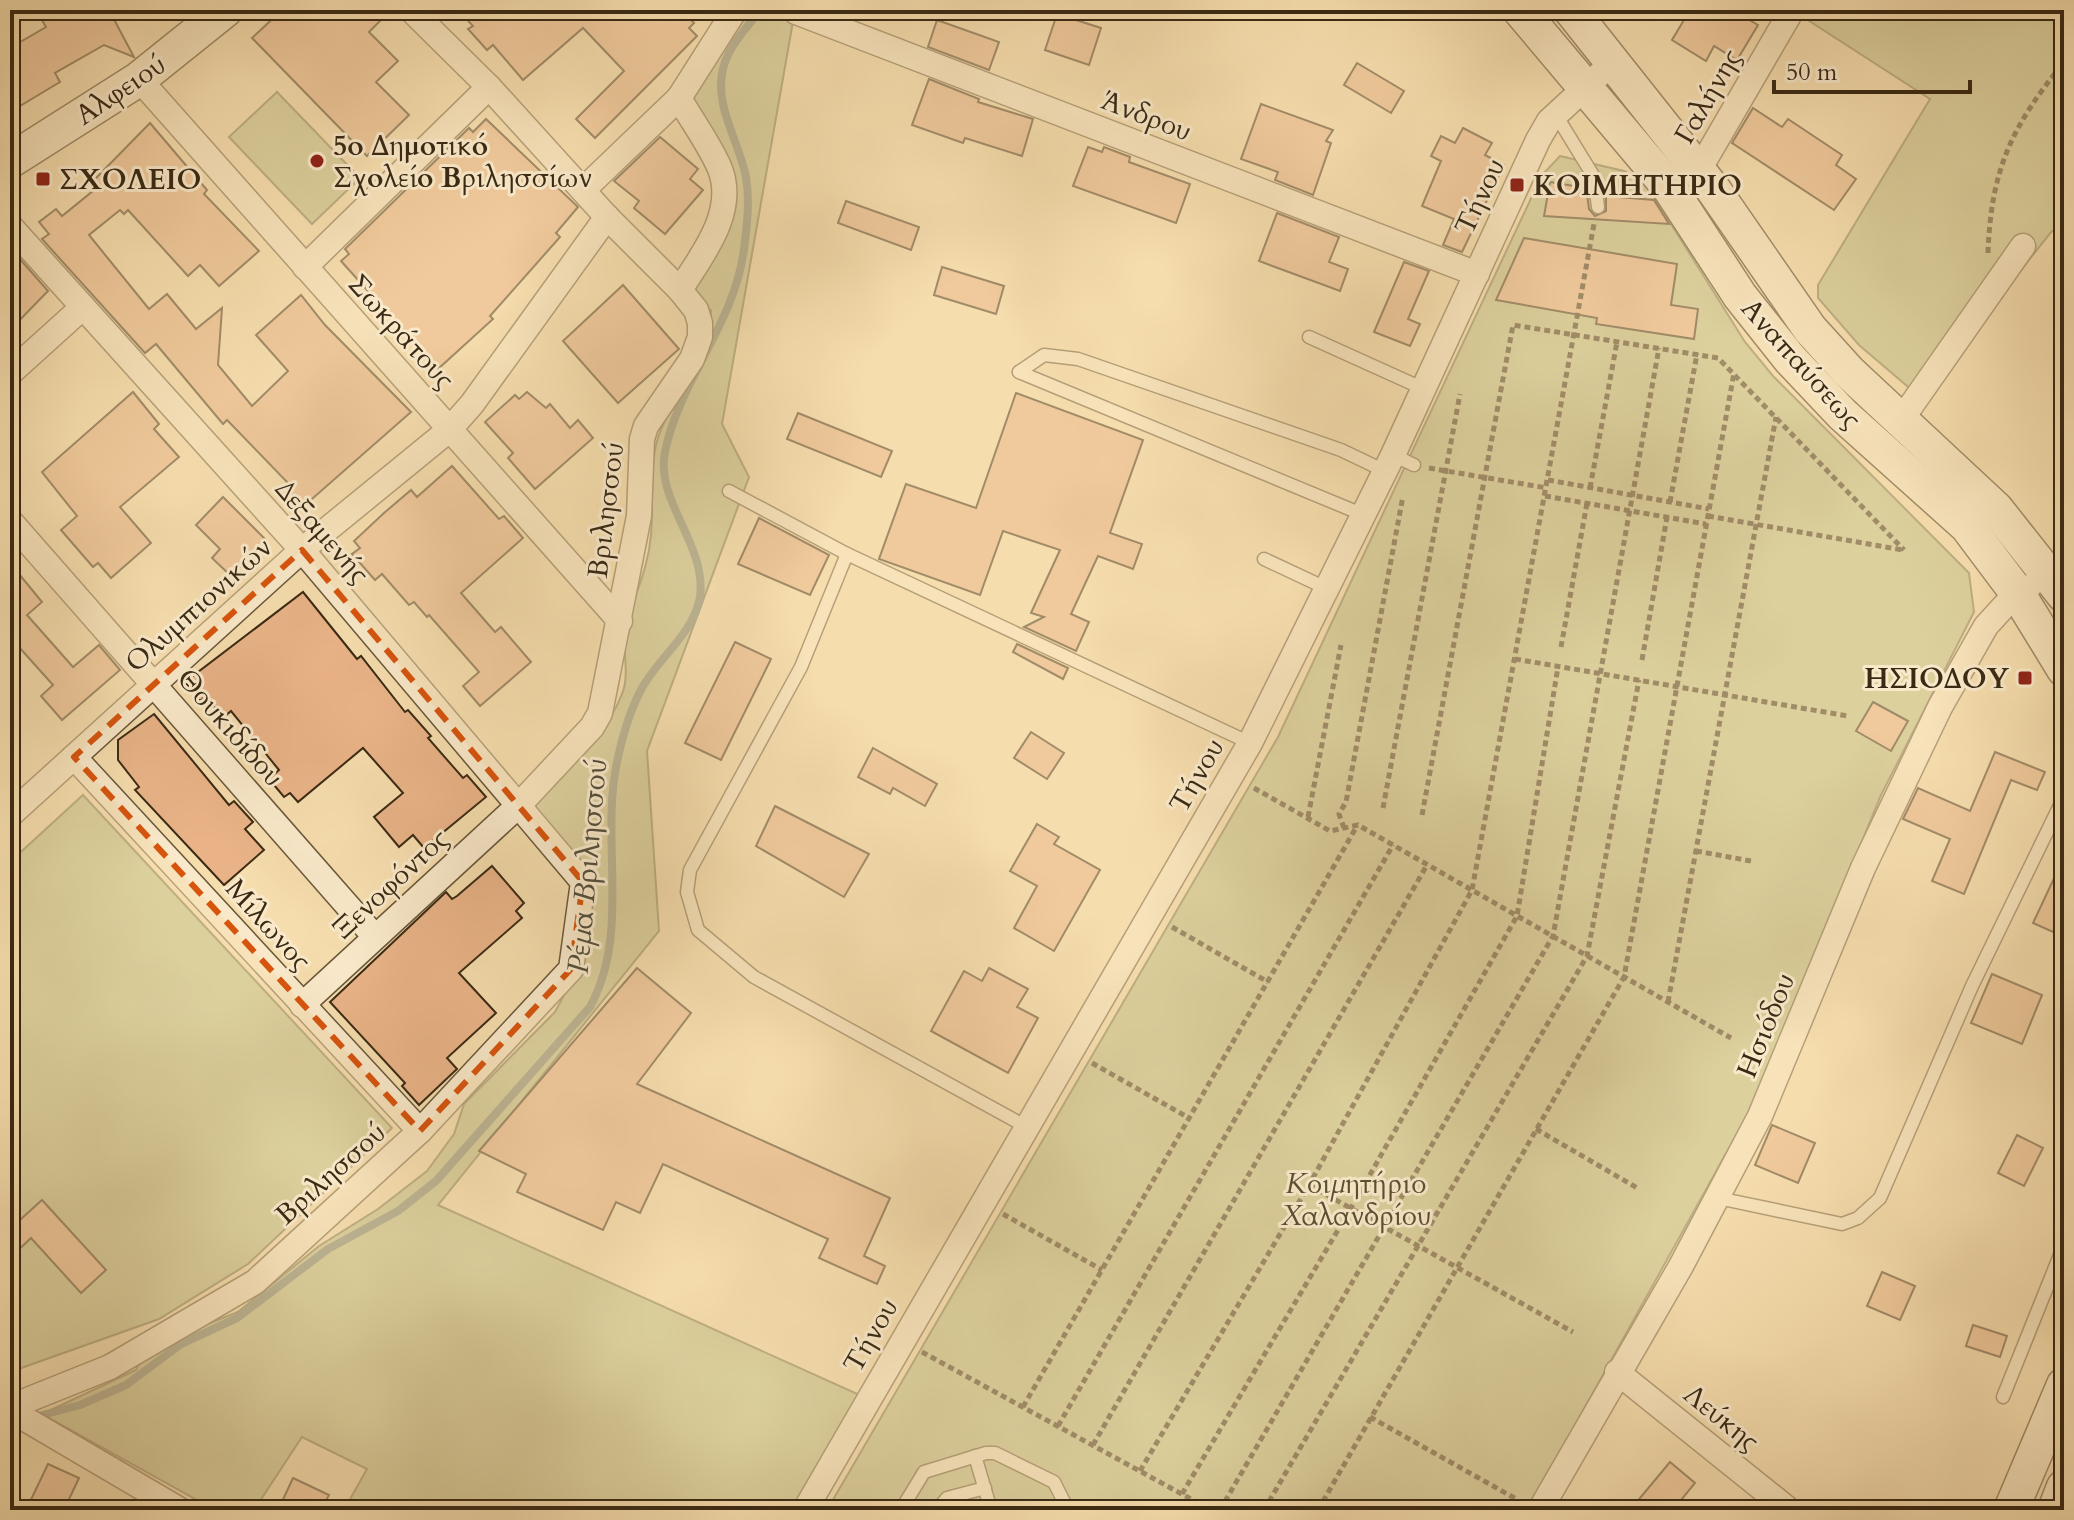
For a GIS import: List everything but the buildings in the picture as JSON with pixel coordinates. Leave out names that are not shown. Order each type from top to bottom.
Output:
[{"type":"main road","name":"Αλφειού","points":[[10,161],[139,79],[225,10]]},
{"type":"main road","name":"Αναπαύσεως","points":[[1520,10],[1588,86],[1687,211],[1740,296],[1781,349],[1843,415],[1957,514],[2026,605],[2064,669]]},
{"type":"main road","name":"Αναπαύσεως","points":[[1578,13],[1699,170],[1810,329],[1996,509],[2059,589]]},
{"type":"main road","points":[[2011,1510],[2064,1385]]},
{"type":"main road","points":[[2055,1510],[2064,1487]]},
{"type":"street","name":"Βριλησσού","points":[[411,10],[489,87],[607,217],[680,290],[696,310],[700,337],[692,359],[646,426],[642,439],[639,516],[600,713],[592,727],[519,805]]},
{"type":"street","name":"Γαλήνης","points":[[1699,170],[1792,10]]},
{"type":"street","name":"Άνδρου","points":[[796,12],[1477,274]]},
{"type":"street","points":[[583,190],[679,98],[725,15]]},
{"type":"street","name":"Τήνου","points":[[805,1510],[1025,1126],[1250,743],[1364,515],[1397,464],[1424,389],[1538,140],[1556,115],[1613,62]]},
{"type":"street","name":"Σωκράτους","points":[[139,79],[620,621]]},
{"type":"street","points":[[305,267],[489,87]]},
{"type":"street","points":[[679,98],[720,170],[723,190],[714,236],[680,290]]},
{"type":"street","name":"Ολυμπιονικών","points":[[10,815],[302,550],[449,430],[472,404],[607,217]]},
{"type":"street","name":"Δεξαμενής","points":[[10,226],[302,550],[583,882]]},
{"type":"street","points":[[1901,420],[2023,246]]},
{"type":"street","points":[[10,373],[83,307]]},
{"type":"street","name":"Θουκιδίδου","points":[[10,521],[375,937]]},
{"type":"street","name":"Ησιόδου","points":[[1540,1510],[1718,1198],[1760,1116],[1863,868],[1973,645],[1999,611],[2026,605],[2059,589]]},
{"type":"street","name":"Μίλωνος","points":[[74,757],[420,1131]]},
{"type":"street","name":"Ξενοφόντος","points":[[302,1005],[519,805]]},
{"type":"street","name":"Βριλησσού","points":[[18,1415],[110,1367],[255,1282],[420,1131],[571,969],[583,882]]},
{"type":"street","name":"Λεύκης","points":[[1617,1372],[1789,1510]]},
{"type":"street","points":[[18,1415],[180,1510]]},
{"type":"lane","points":[[1556,115],[1594,177],[1598,207]]},
{"type":"lane","points":[[1309,337],[1424,389]]},
{"type":"lane","points":[[1364,515],[1019,372],[1044,355],[1078,359],[1341,450],[1397,464]]},
{"type":"lane","points":[[729,491],[847,554],[1250,743]]},
{"type":"lane","points":[[847,554],[801,667],[697,854],[687,892],[690,912],[698,930],[754,977],[1025,1126]]},
{"type":"lane","points":[[1264,559],[1328,589]]},
{"type":"lane","points":[[1718,1198],[1842,1224],[1858,1218],[1880,1198],[1962,1009],[2064,797]]},
{"type":"lane","points":[[2003,1397],[2064,1245]]},
{"type":"lane","points":[[901,1510],[924,1472],[995,1453],[1054,1482],[1068,1510]]},
{"type":"lane","points":[[975,1456],[991,1510]]},
{"type":"lane","points":[[937,1510],[947,1498],[985,1488]]},
{"type":"path","points":[[1989,294],[1989,213],[1998,176],[2027,108],[2064,62]]},
{"type":"path","points":[[1140,1471],[1309,1185],[1472,890],[1598,207]]},
{"type":"path","points":[[1422,815],[1513,325],[1718,358],[1904,550],[1707,516]]},
{"type":"path","points":[[1590,488],[1617,342]]},
{"type":"path","points":[[1220,1510],[1553,936],[1659,348]]},
{"type":"path","points":[[1670,502],[1697,354]]},
{"type":"path","points":[[1318,1510],[1455,1266],[1624,977],[1734,373]]},
{"type":"path","points":[[1383,808],[1460,394]]},
{"type":"path","points":[[1668,1002],[1776,417]]},
{"type":"path","points":[[1397,464],[1547,488]]},
{"type":"path","points":[[1548,480],[1709,509]]},
{"type":"path","points":[[1344,828],[1339,814],[1346,802],[1403,496]]},
{"type":"path","points":[[1545,496],[1706,524]]},
{"type":"path","points":[[1561,647],[1587,503]]},
{"type":"path","points":[[1642,660],[1667,517]]},
{"type":"path","points":[[1308,818],[1341,645]]},
{"type":"path","points":[[1515,659],[1848,716]]},
{"type":"path","points":[[1182,1494],[1351,1208],[1517,916],[1558,667]]},
{"type":"path","points":[[1264,1510],[1587,956],[1639,680]]},
{"type":"path","points":[[1255,787],[1330,831],[1358,825],[1731,1038]]},
{"type":"path","points":[[1023,1407],[1358,825]]},
{"type":"path","points":[[1058,1426],[1393,845]]},
{"type":"path","points":[[1696,851],[1751,861]]},
{"type":"path","points":[[1093,1445],[1427,865]]},
{"type":"path","points":[[1172,927],[1268,982]]},
{"type":"path","points":[[1092,1063],[1189,1118]]},
{"type":"path","points":[[1536,1129],[1639,1189]]},
{"type":"path","points":[[1309,1185],[1573,1332]]},
{"type":"path","points":[[1003,1214],[1102,1270]]},
{"type":"path","points":[[922,1353],[1211,1510]]},
{"type":"path","points":[[1370,1417],[1518,1500]]},
{"type":"highlighted area","points":[[302,550],[583,882],[571,969],[420,1131],[74,757]]},
{"type":"green space","points":[[745,10],[795,10],[722,424],[749,477],[647,751],[659,931],[438,1205],[864,1397],[792,1510],[344,1510],[367,1469],[302,1437],[254,1510],[215,1510],[42,1414],[136,1370],[144,1353],[238,1312],[319,1246],[378,1209],[427,1171],[454,1134],[464,1104],[555,1012],[583,960],[585,882],[531,807],[605,726],[625,686],[625,631],[649,547],[656,444],[704,343],[711,310],[690,298],[726,224],[690,103]]},
{"type":"green space","points":[[1803,10],[2064,10],[2064,239],[2052,231],[1920,397],[1859,345],[1818,298],[1818,285],[1930,99],[1800,15]]},
{"type":"green space","points":[[277,92],[360,178],[312,224],[229,137]]},
{"type":"green space","name":"Κοιμητήριο Χαλανδρίου","points":[[1560,156],[1624,171],[1644,181],[1745,342],[1773,376],[1969,573],[1974,612],[1881,795],[1754,1103],[1528,1510],[827,1510],[1278,737],[1542,175]]},
{"type":"green space","points":[[83,795],[392,1128],[248,1264],[159,1319],[10,1372],[10,862]]},
{"type":"waterway","name":"Ρέμα Βριλησσού","points":[[35,1417],[80,1405],[126,1385],[181,1344],[237,1318],[328,1249],[398,1211],[436,1181],[590,1007],[602,978],[609,948],[612,918],[611,823],[621,743],[642,688],[691,622],[700,597],[696,559],[667,488],[665,452],[682,401],[719,327],[739,276],[746,231],[747,186],[743,163],[724,108],[721,79],[731,50],[760,10]]},
{"type":"place","name":"5ο Δημοτικό Σχολείο Βριλησσίων","points":[[317,161]]},
{"type":"place","name":"ΣΧΟΛΕΙΟ","points":[[43,179]]},
{"type":"place","name":"ΚΟΙΜΗΤΗΡΙΟ","points":[[1517,185]]},
{"type":"place","name":"ΗΣΙΟΔΟΥ","points":[[2025,678]]}]
